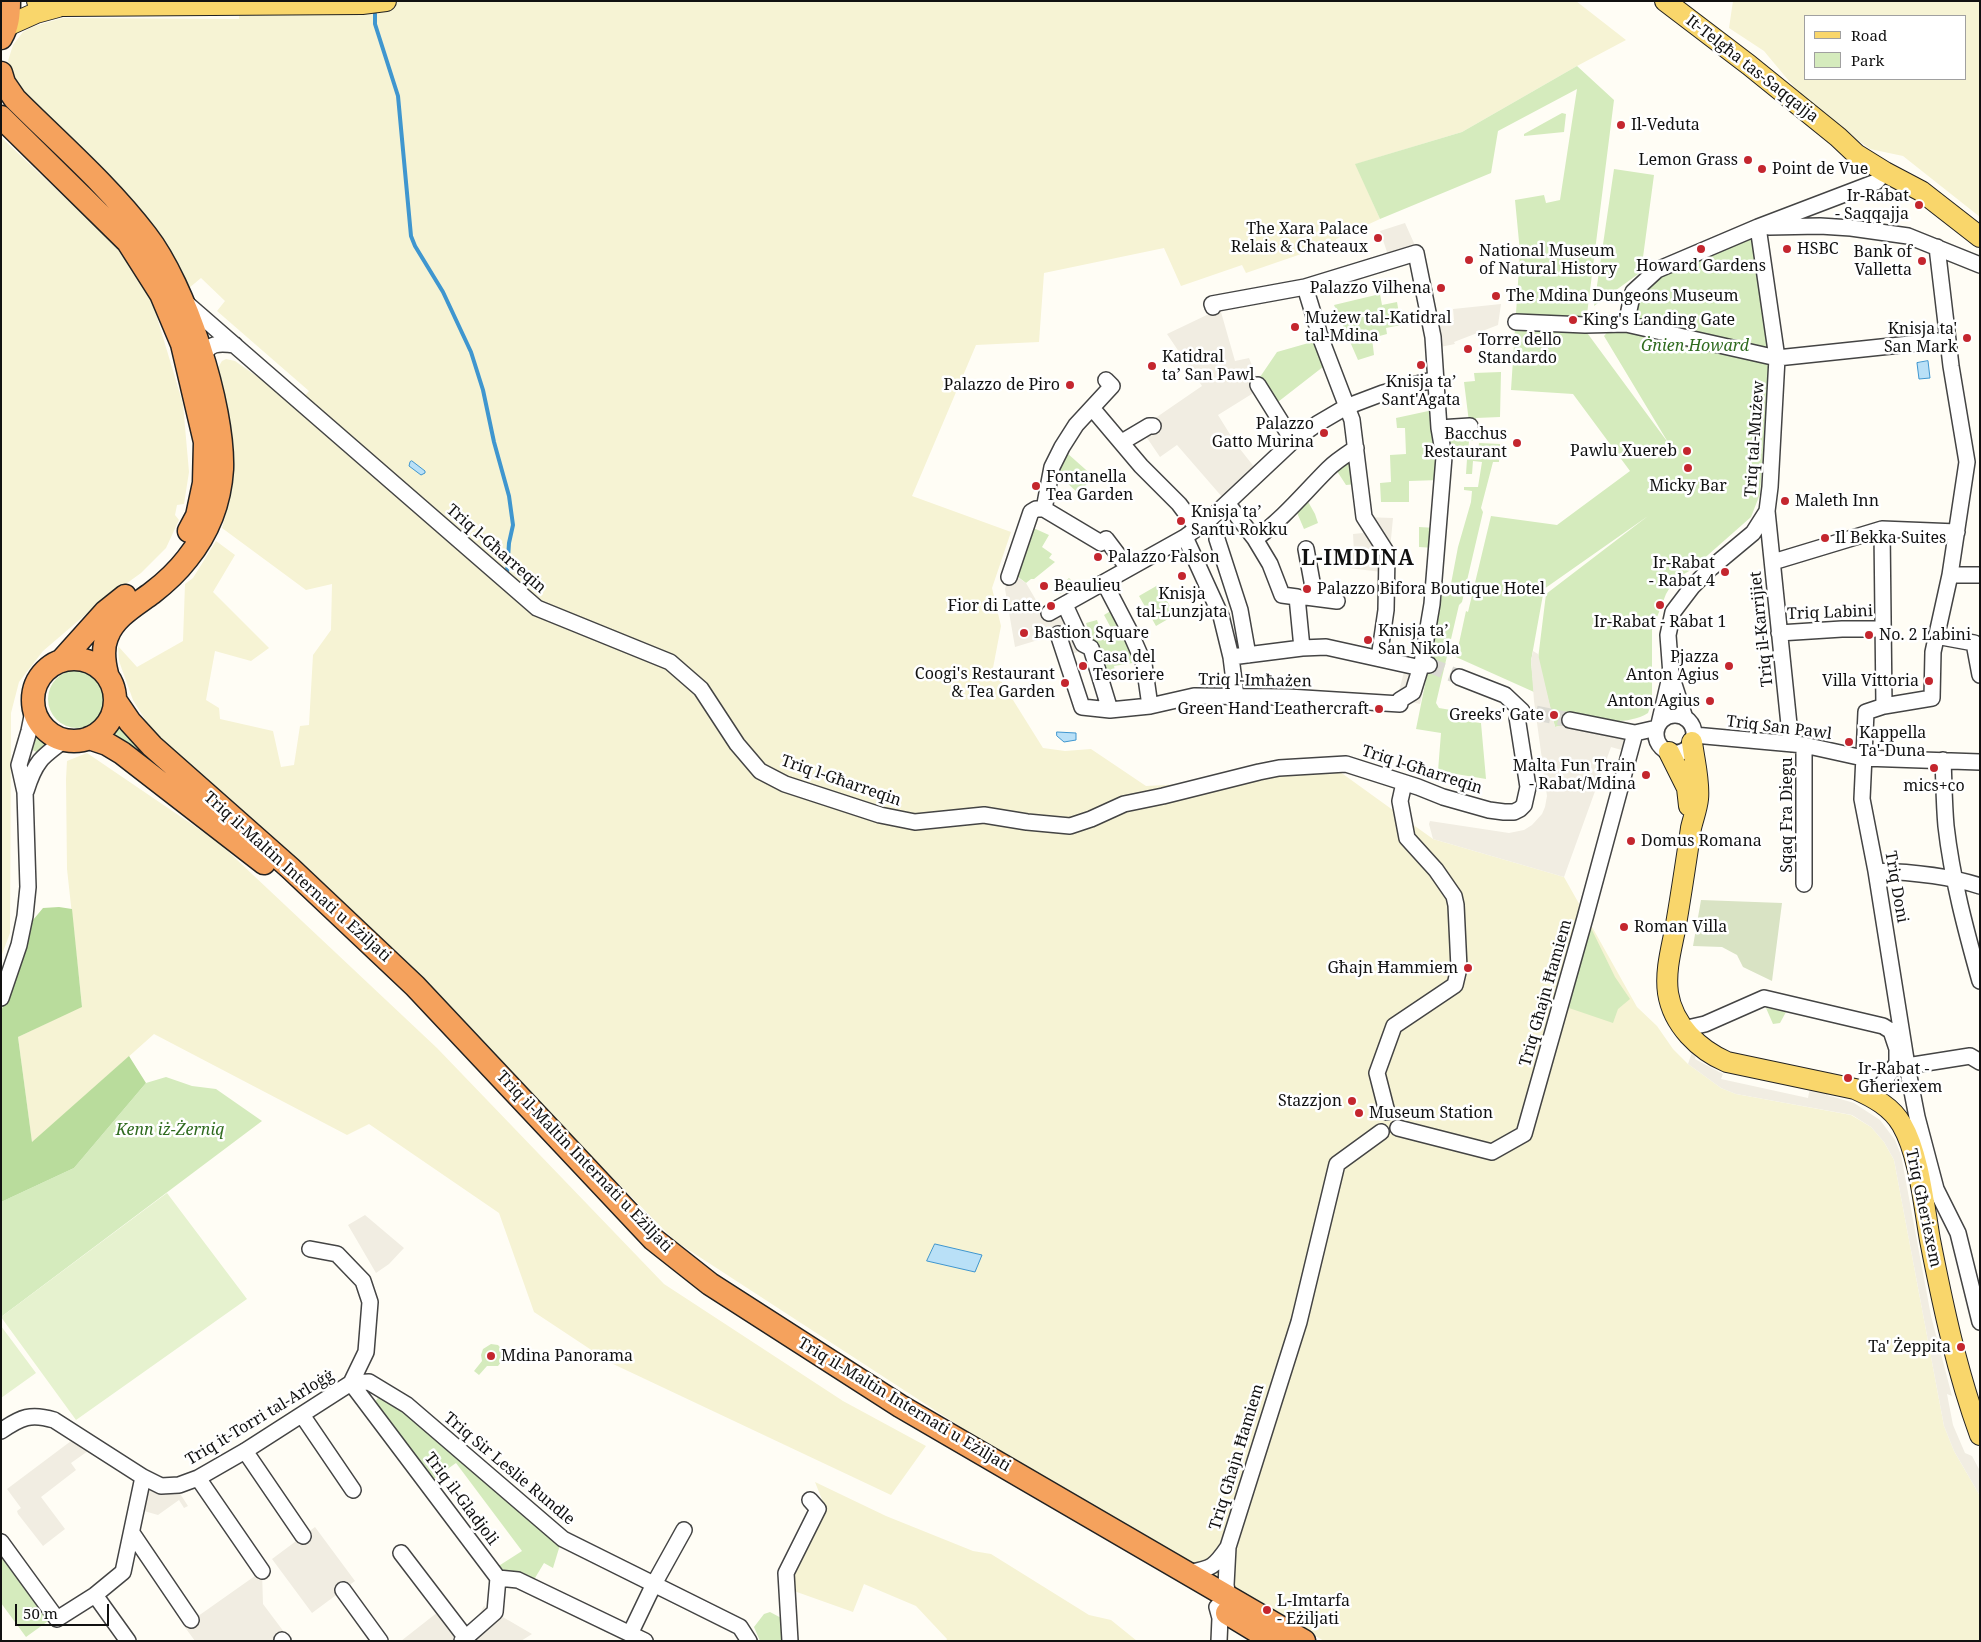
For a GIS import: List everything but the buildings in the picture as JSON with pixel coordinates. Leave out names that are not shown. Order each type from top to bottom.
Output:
[{"type":"highway","points":[[1,53],[9,14],[9,1]]},
{"type":"highway","points":[[1,73],[4,83],[15,99],[120,203],[147,236],[163,260],[182,300],[203,360],[221,443],[222,469],[216,506],[208,529],[188,559],[172,576],[122,616],[107,637],[104,659],[107,674]]},
{"type":"highway","points":[[4,120],[128,242],[161,294],[182,344],[205,442],[204,484],[197,516],[186,537],[156,571],[105,612],[61,661],[47,670],[37,683],[34,694],[34,706],[36,714],[44,727],[50,733],[65,740],[77,741],[90,738],[108,723],[115,708],[116,700],[112,682],[107,674],[93,663],[85,660],[69,659],[61,661]]},
{"type":"highway","name":"Triq il-Maltin Internati u Eżiljati","points":[[116,700],[130,722],[152,746],[290,868],[415,986],[653,1239],[710,1284],[900,1406],[1186,1573],[1273,1641]]},
{"type":"highway","name":"Triq il-Maltin Internati u Eżiljati","points":[[90,738],[107,744],[122,753],[282,876],[410,998],[647,1247],[701,1292],[895,1417],[1222,1601],[1304,1641]]},
{"type":"main road","points":[[37,1],[62,6],[362,4],[386,1]]},
{"type":"main road","name":"It-Telgħa tas-Saqqajja","points":[[1665,1],[1749,65],[1838,137],[1856,154],[1921,191],[1980,237]]},
{"type":"main road","points":[[5,31],[36,13],[62,6]]},
{"type":"main road","name":"It-Telgħa tas-Saqqajja","points":[[1838,137],[1924,177],[1980,220]]},
{"type":"main road","points":[[1661,737],[1687,788],[1692,828]]},
{"type":"main road","points":[[1692,828],[1698,798],[1693,739]]},
{"type":"main road","name":"Triq Għeriexem","points":[[1692,828],[1667,974],[1668,994],[1673,1011],[1683,1029],[1702,1049],[1727,1062],[1855,1089],[1873,1096],[1892,1112],[1910,1121],[1915,1163],[1946,1321],[1969,1407],[1980,1435]]},
{"type":"street","points":[[1626,324],[1633,292],[1657,270],[1758,227],[1876,182],[1885,172]]},
{"type":"street","points":[[1758,227],[1820,226],[1851,228],[1908,236],[1937,246],[1980,265]]},
{"type":"street","name":"Triq tal-Mużew","points":[[1661,737],[1671,675],[1668,635],[1673,612],[1677,605],[1711,568],[1753,533],[1767,511],[1777,358],[1758,227]]},
{"type":"street","points":[[1937,246],[1951,366],[1973,460],[1936,636],[1974,643],[1980,674]]},
{"type":"street","points":[[1213,308],[1212,304],[1305,287],[1416,252],[1431,324],[1436,368],[1439,428],[1444,457],[1432,604],[1424,666],[1326,647],[1302,648],[1231,657]]},
{"type":"street","points":[[1305,287],[1321,340],[1352,420],[1364,517],[1387,553],[1386,610],[1379,658]]},
{"type":"street","name":"Triq l-Għarreqin","points":[[182,300],[537,608],[670,662],[701,689],[737,744],[760,771],[785,784],[898,819],[915,822],[984,815],[1060,826],[1080,823],[1138,800],[1164,796],[1279,768],[1346,764],[1438,796],[1490,810],[1504,812],[1520,809],[1528,796],[1528,787],[1517,717],[1519,712],[1529,712],[1505,696],[1460,676]]},
{"type":"street","points":[[1516,322],[1586,325],[1626,324],[1777,358],[1948,340]]},
{"type":"street","points":[[203,360],[204,352],[210,346],[221,344],[235,345]]},
{"type":"street","points":[[1248,655],[1240,610],[1213,528],[1227,503],[1294,441],[1346,407],[1383,393],[1436,379]]},
{"type":"street","points":[[1044,509],[1052,467],[1076,425],[1112,386],[1106,380]]},
{"type":"street","points":[[1258,385],[1294,441]]},
{"type":"street","points":[[1092,408],[1142,466],[1179,504],[1221,616],[1231,657],[1236,697]]},
{"type":"street","points":[[1122,442],[1149,426],[1153,426]]},
{"type":"street","points":[[1439,428],[1470,426]]},
{"type":"street","points":[[1255,539],[1276,522],[1329,468],[1356,448]]},
{"type":"street","points":[[1227,503],[1255,539],[1270,564],[1282,595],[1337,601]]},
{"type":"street","points":[[1009,577],[1031,512],[1036,509],[1044,509],[1102,543],[1106,539],[1128,568]]},
{"type":"street","name":"Triq il-Karrijiet","points":[[1767,511],[1779,633],[1798,745]]},
{"type":"street","points":[[1049,613],[1104,584],[1128,568],[1191,533],[1213,528]]},
{"type":"street","points":[[1772,562],[1882,529],[1957,532]]},
{"type":"street","points":[[1882,529],[1884,706]]},
{"type":"street","points":[[1306,549],[1314,598]]},
{"type":"street","points":[[1950,575],[1980,575]]},
{"type":"street","points":[[1104,584],[1130,632],[1144,664],[1150,706]]},
{"type":"street","points":[[1297,597],[1302,648]]},
{"type":"street","points":[[1065,604],[1083,644],[1091,648],[1110,710]]},
{"type":"street","name":"Triq Labini","points":[[1779,633],[1842,629],[1883,629]]},
{"type":"street","name":"Triq l-Imħażen","points":[[1058,634],[1082,707],[1110,710],[1150,706],[1194,696],[1288,698],[1400,704],[1400,700],[1413,692],[1424,666]]},
{"type":"street","name":"Triq Doni","points":[[1936,636],[1933,652],[1932,698],[1884,706],[1866,712],[1862,799],[1876,871],[1908,1066],[1910,1121],[1936,1189],[1958,1233],[1979,1311]]},
{"type":"street","name":"Triq tal-Mużew","points":[[1671,675],[1685,718]]},
{"type":"street","points":[[1,998],[19,945],[25,916],[28,888],[25,792],[19,765],[30,732],[34,706]]},
{"type":"street","points":[[1570,720],[1661,737],[1674,754],[1685,751],[1693,739],[1692,725],[1685,718],[1674,715],[1668,717],[1661,737]]},
{"type":"street","name":"Triq Għajn Ħamiem","points":[[1219,1641],[1222,1601],[1226,1585],[1228,1548],[1299,1322],[1337,1164],[1381,1132],[1388,1135],[1393,1134],[1398,1128],[1492,1152],[1524,1134],[1586,918],[1635,733]]},
{"type":"street","name":"Triq San Pawl","points":[[1693,739],[1729,738],[1798,745],[1863,758],[1980,762]]},
{"type":"street","points":[[25,792],[32,772],[41,758],[65,740]]},
{"type":"street","name":"Sqaq Fra Diegu","points":[[1798,745],[1804,884]]},
{"type":"street","points":[[1943,760],[1946,827],[1966,934],[1980,981]]},
{"type":"street","points":[[1398,1128],[1399,1121],[1397,1117],[1387,1112],[1377,1073],[1394,1026],[1455,985],[1459,968],[1454,896],[1436,870],[1407,838],[1400,801],[1404,783]]},
{"type":"street","points":[[1876,871],[1912,872],[1955,879],[1980,886]]},
{"type":"street","points":[[1683,1029],[1705,1024],[1764,998],[1883,1026],[1891,1031],[1896,1049],[1897,1063],[1873,1096]]},
{"type":"street","points":[[1908,1066],[1976,1056]]},
{"type":"street","points":[[1381,1132],[1377,1126],[1377,1121],[1379,1116],[1387,1112]]},
{"type":"street","points":[[310,1249],[337,1254],[363,1281],[370,1302],[366,1352],[368,1364],[378,1387]]},
{"type":"street","points":[[351,1383],[366,1352]]},
{"type":"street","name":"Triq Sir Leslie Rundle","points":[[351,1383],[369,1382],[407,1405],[563,1539],[740,1627],[749,1641]]},
{"type":"street","name":"Triq it-Torri tal-Arloġġ","points":[[1,1431],[15,1421],[30,1416],[42,1416],[54,1420],[143,1477],[161,1486],[179,1486],[198,1478],[245,1451],[351,1383]]},
{"type":"street","name":"Triq il-Gladjoli","points":[[351,1383],[498,1578]]},
{"type":"street","points":[[302,1415],[353,1490]]},
{"type":"street","points":[[245,1451],[303,1536]]},
{"type":"street","points":[[1,1542],[58,1619],[95,1595],[123,1572],[143,1477]]},
{"type":"street","points":[[198,1478],[262,1571]]},
{"type":"street","points":[[790,1641],[786,1573],[818,1509],[810,1500]]},
{"type":"street","points":[[630,1634],[654,1584],[684,1530]]},
{"type":"street","points":[[132,1533],[191,1620]]},
{"type":"street","name":"Triq Għajn Ħamiem","points":[[1186,1573],[1212,1567],[1228,1548]]},
{"type":"street","points":[[402,1553],[464,1640],[494,1612],[498,1578],[518,1580],[645,1641]]},
{"type":"street","points":[[343,1590],[380,1641]]},
{"type":"street","points":[[95,1595],[128,1641]]},
{"type":"shaded area","points":[[239,1],[1576,1],[1626,40],[1462,132],[1356,164],[1380,219],[1336,239],[1336,242],[1246,273],[1242,265],[1181,286],[1164,248],[1044,273],[1039,342],[976,345],[912,496],[1011,532],[992,588],[1001,626],[993,668],[1043,748],[1065,751],[1091,749],[1146,786],[1242,781],[1336,769],[1433,839],[1564,877],[1637,1007],[1657,1026],[1673,1049],[1688,1064],[1721,1088],[1736,1094],[1851,1115],[1871,1127],[1884,1142],[1894,1160],[1944,1426],[1954,1451],[1980,1496],[1980,1641],[1324,1641],[973,1435],[675,1241],[335,896],[169,748],[147,723],[133,700],[119,661],[118,646],[137,667],[183,641],[185,584],[193,578],[216,541],[235,555],[213,592],[269,648],[251,661],[215,651],[206,700],[219,708],[220,719],[273,731],[281,767],[294,765],[300,726],[309,725],[313,655],[331,630],[332,584],[306,590],[222,528],[231,494],[234,467],[233,442],[217,369],[222,361],[226,359],[235,361],[265,382],[295,407],[309,391],[217,311],[225,301],[201,278],[189,288],[148,224],[13,88],[8,61],[13,45],[23,32],[32,27],[63,18],[239,19]]},
{"type":"shaded area","points":[[1733,1],[1980,1],[1980,217],[1903,156],[1870,149],[1809,105],[1764,51],[1729,28]]},
{"type":"shaded area","points":[[1,137],[122,252],[150,294],[183,404],[189,472],[184,504],[177,505],[175,515],[179,520],[166,548],[141,573],[98,604],[43,651],[19,682],[11,713],[10,933],[1,957]]},
{"type":"shaded area","points":[[1405,223],[1418,252],[1390,261],[1380,231]]},
{"type":"shaded area","points":[[1501,304],[1498,325],[1454,342],[1455,344],[1435,348],[1429,324],[1454,320],[1453,309]]},
{"type":"shaded area","points":[[1219,305],[1235,361],[1249,358],[1258,380],[1255,392],[1218,415],[1236,444],[1259,473],[1223,498],[1177,445],[1160,457],[1145,435],[1151,421],[1202,386],[1167,334],[1211,313]]},
{"type":"shaded area","points":[[1364,517],[1393,518],[1388,570],[1382,572],[1348,568],[1347,551],[1354,552],[1353,534],[1363,533]]},
{"type":"shaded area","points":[[1010,572],[1026,583],[1043,612],[1065,605],[1091,648],[1065,656],[1058,634],[1015,647],[1005,589]]},
{"type":"shaded area","points":[[1533,651],[1538,654],[1555,727],[1569,724],[1629,737],[1625,751],[1611,747],[1564,877],[1433,839],[1429,824],[1430,821],[1509,833],[1524,830],[1532,825],[1542,814],[1547,796],[1534,701],[1531,661]]},
{"type":"shaded area","points":[[1406,664],[1429,665],[1420,704],[1397,699]]},
{"type":"shaded area","points":[[87,753],[218,842],[437,1048],[664,1284],[843,1401],[926,1446],[891,1495],[611,1363],[534,1312],[499,1213],[369,1124],[347,1135],[154,1034],[32,1143],[18,1037],[82,1006],[67,869],[66,779],[67,761]]},
{"type":"shaded area","points":[[1692,1052],[1696,1055],[1695,1059],[1723,1074],[1721,1079],[1808,1098],[1810,1088],[1828,1092],[1827,1095],[1854,1103],[1880,1120],[1895,1140],[1901,1155],[1931,1316],[1952,1396],[1947,1394],[1953,1425],[1965,1453],[1972,1456],[1980,1471],[1980,1496],[1954,1451],[1944,1426],[1894,1160],[1884,1142],[1871,1127],[1852,1115],[1736,1094],[1721,1088],[1688,1064]]},
{"type":"shaded area","points":[[365,1215],[404,1248],[389,1264],[376,1273],[348,1225]]},
{"type":"shaded area","points":[[71,1441],[88,1451],[71,1463],[76,1470],[41,1497],[65,1529],[43,1546],[18,1514],[17,1511],[21,1508],[7,1489]]},
{"type":"shaded area","points":[[815,1482],[886,1516],[973,1551],[991,1554],[1089,1615],[1111,1620],[1137,1641],[946,1641],[947,1639],[916,1606],[864,1584],[853,1612],[794,1591],[794,1564],[825,1507]]},
{"type":"shaded area","points":[[177,1489],[188,1506],[184,1508],[179,1500],[158,1515],[144,1511],[149,1491]]},
{"type":"shaded area","points":[[315,1527],[355,1581],[312,1613],[272,1559]]},
{"type":"shaded area","points":[[262,1571],[263,1604],[287,1636],[280,1641],[195,1641],[184,1626]]},
{"type":"shaded area","points":[[484,1606],[532,1634],[521,1641],[401,1641],[443,1608],[466,1638]]},
{"type":"green space","name":"Ġnien Howard","points":[[1577,66],[1614,100],[1585,330],[1669,444],[1604,336],[1658,275],[1755,232],[1769,364],[1760,494],[1751,517],[1691,570],[1675,579],[1666,594],[1652,630],[1652,701],[1648,713],[1630,720],[1620,721],[1571,717],[1569,724],[1555,727],[1538,659],[1546,594],[1648,516],[1544,589],[1531,661],[1534,692],[1456,657],[1491,516],[1557,525],[1630,471],[1573,394],[1511,390],[1520,252],[1515,200],[1544,195],[1546,203],[1560,200],[1577,89],[1498,131],[1491,173],[1380,219],[1355,164],[1462,132]]},
{"type":"green space","points":[[1562,113],[1566,114],[1564,132],[1524,136],[1524,134]]},
{"type":"green space","points":[[1614,169],[1654,175],[1641,272],[1594,306]]},
{"type":"green space","points":[[1380,294],[1382,305],[1397,302],[1401,325],[1386,328],[1387,334],[1372,338],[1374,355],[1358,360],[1334,305]]},
{"type":"green space","points":[[1319,340],[1328,363],[1274,405],[1258,380],[1277,352]]},
{"type":"green space","points":[[1501,372],[1500,417],[1476,418],[1477,441],[1469,441],[1468,452],[1478,452],[1479,443],[1500,444],[1499,462],[1493,462],[1481,508],[1483,512],[1462,602],[1459,605],[1436,703],[1439,708],[1457,711],[1456,720],[1481,723],[1486,779],[1438,771],[1441,733],[1416,729],[1429,665],[1431,663],[1443,588],[1450,589],[1458,547],[1471,502],[1472,491],[1464,490],[1464,487],[1478,487],[1482,462],[1473,461],[1472,474],[1466,474],[1467,459],[1447,459],[1443,431],[1469,422],[1464,382],[1475,381],[1474,373]]},
{"type":"green space","points":[[1433,410],[1440,480],[1409,481],[1409,502],[1381,502],[1380,483],[1391,482],[1390,455],[1406,454],[1405,428],[1397,428],[1396,418]]},
{"type":"green space","points":[[1067,453],[1094,477],[1078,493],[1055,472]]},
{"type":"green space","points":[[1354,454],[1357,484],[1346,485],[1335,468]]},
{"type":"green space","points":[[1306,498],[1318,523],[1304,529],[1295,508]]},
{"type":"green space","points":[[1029,526],[1049,535],[1042,547],[1052,554],[1049,558],[1055,562],[1026,583],[1013,573]]},
{"type":"green space","points":[[1419,527],[1436,528],[1435,548],[1419,547]]},
{"type":"green space","points":[[1069,578],[1076,585],[1060,594],[1056,589]]},
{"type":"green space","points":[[1158,585],[1175,615],[1156,626],[1139,596]]},
{"type":"green space","points":[[1114,609],[1122,623],[1111,628],[1104,615]]},
{"type":"green space","points":[[1097,620],[1104,641],[1126,631],[1139,662],[1114,666],[1117,681],[1106,683],[1086,623]]},
{"type":"green space","points":[[71,670],[83,670],[98,678],[106,693],[106,705],[98,720],[83,728],[71,728],[56,720],[48,705],[48,693],[56,678]]},
{"type":"green space","points":[[119,724],[183,786],[108,738]]},
{"type":"green space","points":[[34,734],[48,744],[38,753],[31,749]]},
{"type":"green space","points":[[1701,900],[1782,903],[1772,981],[1743,967],[1737,955],[1722,947],[1693,946]]},
{"type":"green space","points":[[59,907],[72,909],[82,1007],[18,1037],[32,1142],[129,1056],[146,1083],[74,1168],[1,1202],[1,1011],[16,975],[33,920],[43,908]]},
{"type":"green space","points":[[1588,922],[1615,977],[1630,999],[1618,1009],[1613,1023],[1566,1007],[1585,945]]},
{"type":"green space","points":[[1766,1008],[1786,1012],[1780,1023],[1773,1024]]},
{"type":"green space","name":"Kenn iż-Żerniq","points":[[166,1077],[192,1086],[216,1089],[262,1121],[1,1317],[1,1202],[74,1168],[146,1083]]},
{"type":"green space","points":[[167,1193],[247,1299],[76,1420],[1,1317]]},
{"type":"green space","points":[[1,1326],[36,1373],[1,1398]]},
{"type":"green space","points":[[491,1344],[498,1345],[503,1351],[502,1361],[498,1366],[487,1366],[479,1375],[474,1371],[482,1361],[483,1349]]},
{"type":"green space","points":[[382,1393],[560,1545],[553,1568],[544,1563],[532,1583],[497,1567],[522,1551],[456,1463],[432,1480],[373,1404]]},
{"type":"green space","points":[[4,1554],[51,1619],[26,1637],[1,1603],[1,1556]]},
{"type":"green space","points":[[770,1612],[785,1620],[784,1641],[760,1641],[754,1627],[764,1614]]},
{"type":"water","points":[[1928,361],[1930,378],[1919,379],[1917,363]]},
{"type":"water","points":[[412,461],[425,473],[421,475],[409,466]]},
{"type":"water","points":[[1057,732],[1076,733],[1076,740],[1064,742],[1057,736]]},
{"type":"water","points":[[935,1244],[982,1255],[975,1272],[927,1261]]},
{"type":"waterway","points":[[375,14],[375,24],[398,96],[411,236],[443,292],[471,352],[483,390],[494,442],[509,496],[513,525],[509,543],[507,573]]},
{"type":"tunnel","points":[[1429,665],[1459,677]]},
{"type":"tunnel","points":[[1536,713],[1570,720]]},
{"type":"place","name":"Il-Veduta","points":[[1621,125]]},
{"type":"place","name":"Lemon Grass","points":[[1748,160]]},
{"type":"place","name":"Point de Vue","points":[[1762,169]]},
{"type":"place","name":"Ir-Rabat - Saqqajja","points":[[1919,205]]},
{"type":"place","name":"The Xara Palace Relais & Chateaux","points":[[1378,238]]},
{"type":"place","name":"Howard Gardens","points":[[1701,249]]},
{"type":"place","name":"HSBC","points":[[1787,249]]},
{"type":"place","name":"National Museum of Natural History","points":[[1469,260]]},
{"type":"place","name":"Bank of Valletta","points":[[1922,261]]},
{"type":"place","name":"Palazzo Vilhena","points":[[1441,288]]},
{"type":"place","name":"The Mdina Dungeons Museum","points":[[1496,296]]},
{"type":"place","name":"King's Landing Gate","points":[[1573,320]]},
{"type":"place","name":"Mużew tal-Katidral tal-Mdina","points":[[1295,327]]},
{"type":"place","name":"Knisja ta' San Mark","points":[[1967,338]]},
{"type":"place","name":"Torre dello Standardo","points":[[1468,349]]},
{"type":"place","name":"Knisja ta’ Sant'Agata","points":[[1421,365]]},
{"type":"place","name":"Katidral ta’ San Pawl","points":[[1152,366]]},
{"type":"place","name":"Palazzo de Piro","points":[[1070,385]]},
{"type":"place","name":"Palazzo Gatto Murina","points":[[1324,433]]},
{"type":"place","name":"Bacchus Restaurant","points":[[1517,443]]},
{"type":"place","name":"Pawlu Xuereb","points":[[1687,451]]},
{"type":"place","name":"Micky Bar","points":[[1688,468]]},
{"type":"place","name":"Fontanella Tea Garden","points":[[1036,486]]},
{"type":"place","name":"Maleth Inn","points":[[1785,501]]},
{"type":"place","name":"Knisja ta’ Santu Rokku","points":[[1181,521]]},
{"type":"place","name":"Il Bekka Suites","points":[[1825,538]]},
{"type":"place","name":"Palazzo Falson","points":[[1098,557]]},
{"type":"place","name":"Ir-Rabat - Rabat 4","points":[[1725,572]]},
{"type":"place","name":"Knisja tal-Lunzjata","points":[[1182,576]]},
{"type":"place","name":"Beaulieu","points":[[1044,586]]},
{"type":"place","name":"Palazzo Bifora Boutique Hotel","points":[[1307,589]]},
{"type":"place","name":"Ir-Rabat - Rabat 1","points":[[1660,605]]},
{"type":"place","name":"Fior di Latte","points":[[1051,606]]},
{"type":"place","name":"Bastion Square","points":[[1024,633]]},
{"type":"place","name":"No. 2 Labini","points":[[1869,635]]},
{"type":"place","name":"Knisja ta’ San Nikola","points":[[1368,640]]},
{"type":"place","name":"Casa del Tesoriere","points":[[1083,666]]},
{"type":"place","name":"Pjazza Anton Agius","points":[[1729,666]]},
{"type":"place","name":"Villa Vittoria","points":[[1929,681]]},
{"type":"place","name":"Coogi's Restaurant & Tea Garden","points":[[1065,683]]},
{"type":"place","name":"Anton Agius","points":[[1710,701]]},
{"type":"place","name":"Green Hand Leathercraft","points":[[1379,709]]},
{"type":"place","name":"Greeks' Gate","points":[[1554,715]]},
{"type":"place","name":"Kappella Ta' Duna","points":[[1849,742]]},
{"type":"place","name":"mics+co","points":[[1934,768]]},
{"type":"place","name":"Malta Fun Train - Rabat/Mdina","points":[[1646,775]]},
{"type":"place","name":"Domus Romana","points":[[1631,841]]},
{"type":"place","name":"Roman Villa","points":[[1624,927]]},
{"type":"place","name":"Għajn Ħammiem","points":[[1468,968]]},
{"type":"place","name":"Ir-Rabat - Għeriexem","points":[[1848,1078]]},
{"type":"place","name":"Stazzjon","points":[[1352,1101]]},
{"type":"place","name":"Museum Station","points":[[1359,1113]]},
{"type":"place","name":"Ta' Żeppita","points":[[1961,1347]]},
{"type":"place","name":"Mdina Panorama","points":[[491,1356]]},
{"type":"place","name":"L-Imtarfa - Eżiljati","points":[[1267,1610]]},
{"type":"district","name":"L-IMDINA","points":[[1358,559]]}]
